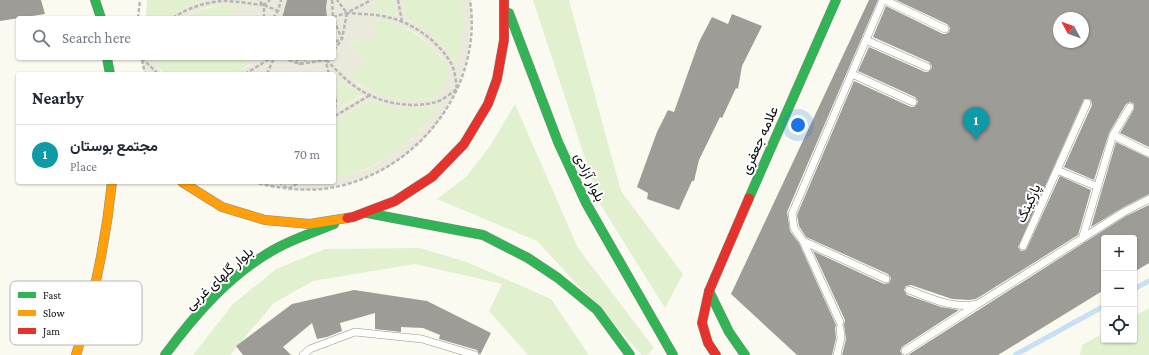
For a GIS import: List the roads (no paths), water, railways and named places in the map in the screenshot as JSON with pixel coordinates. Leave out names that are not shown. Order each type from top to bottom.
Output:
[{"type":"main road","points":[[95,0],[102,16]]},
{"type":"main road","points":[[103,16],[105,0]]},
{"type":"main road","points":[[185,184],[205,198],[223,207],[263,220],[284,223],[305,224],[347,219],[387,206],[423,184],[439,171],[454,156],[479,122],[496,83],[501,63],[505,21],[504,0]]},
{"type":"main road","name":"بلوار آزادی","points":[[504,0],[558,142],[586,203],[673,355]]},
{"type":"main road","name":"علامه جعفری","points":[[716,355],[708,342],[702,323],[709,291],[739,219],[836,0]]},
{"type":"main road","points":[[97,281],[106,238],[112,184]]},
{"type":"main road","points":[[367,213],[483,235],[528,258],[558,278],[597,310],[630,355]]},
{"type":"main road","name":"بلوار گلهای غربی","points":[[165,355],[179,336],[207,305],[252,263],[278,247],[347,219]]},
{"type":"main road","points":[[709,291],[727,330],[744,355]]},
{"type":"main road","points":[[76,355],[79,345]]},
{"type":"lane","points":[[837,355],[841,338],[840,325],[803,241],[794,228],[792,214],[884,0],[945,29]]},
{"type":"lane","points":[[866,40],[927,67]]},
{"type":"lane","points":[[852,74],[913,102]]},
{"type":"lane","name":"پارکینگ","points":[[1023,246],[1087,103]]},
{"type":"lane","points":[[1082,239],[1113,135],[1130,107]]},
{"type":"lane","points":[[1113,135],[1149,153]]},
{"type":"lane","points":[[1057,170],[1098,187]]},
{"type":"lane","points":[[905,352],[1124,212],[1149,199]]},
{"type":"lane","points":[[803,241],[886,279]]},
{"type":"lane","points":[[908,290],[947,304],[961,307],[978,304]]},
{"type":"lane","points":[[303,355],[310,349],[354,332],[422,339],[475,355]]},
{"type":"waterway","points":[[1137,287],[1149,281]]},
{"type":"waterway","points":[[1015,355],[1102,307]]},
{"type":"place","name":"مجتمع بوستان","points":[[976,140]]}]
